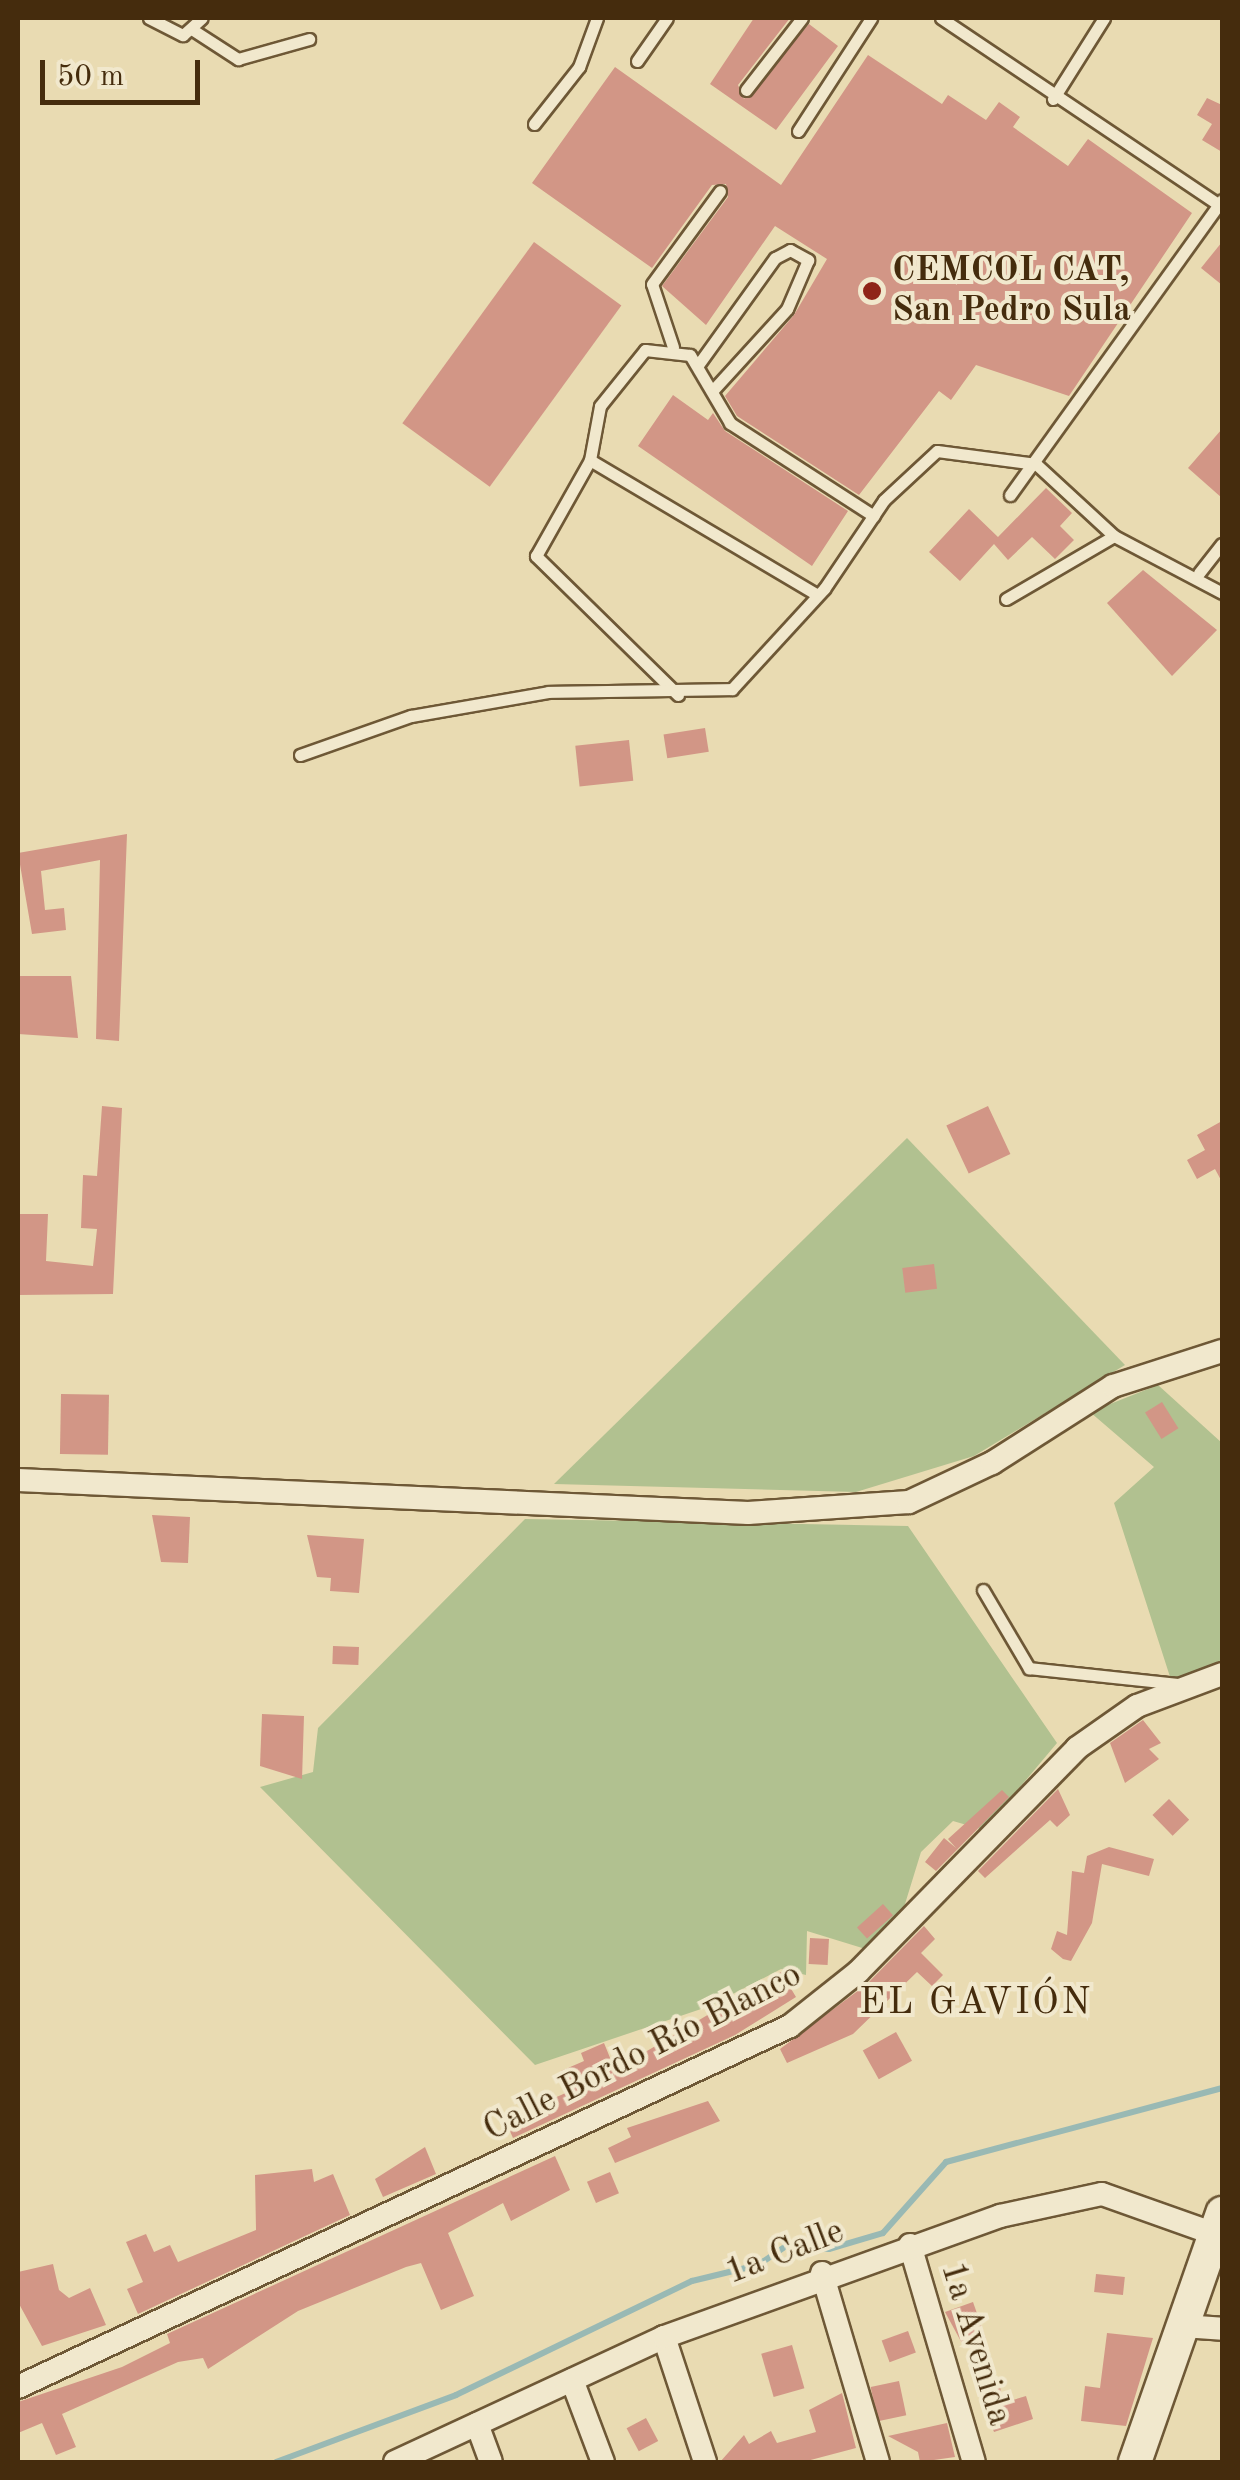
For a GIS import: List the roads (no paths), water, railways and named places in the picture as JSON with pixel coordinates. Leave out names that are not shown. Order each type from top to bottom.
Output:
[{"type":"main road","points":[[1135,2462],[1219,2224]]},
{"type":"street","points":[[18,1480],[748,1512],[908,1502],[992,1464],[1113,1386],[1222,1351]]},
{"type":"street","name":"Calle Bordo Río Blanco","points":[[18,2387],[790,2026],[858,1972],[1077,1748],[1137,1706],[1222,1674]]},
{"type":"street","name":"1a Calle","points":[[395,2462],[664,2338],[822,2273],[910,2246],[1102,2194],[1219,2224]]},
{"type":"street","name":"1a Avenida","points":[[910,2246],[974,2462]]},
{"type":"street","points":[[822,2273],[878,2462]]},
{"type":"street","points":[[1182,2326],[1222,2328]]},
{"type":"street","points":[[664,2338],[705,2462]]},
{"type":"street","points":[[572,2380],[603,2462]]},
{"type":"street","points":[[477,2424],[491,2462]]},
{"type":"lane","points":[[148,18],[183,35],[194,30],[202,18]]},
{"type":"lane","points":[[534,124],[579,67],[597,18]]},
{"type":"lane","points":[[637,62],[667,18]]},
{"type":"lane","points":[[746,90],[802,18]]},
{"type":"lane","points":[[798,130],[870,18]]},
{"type":"lane","points":[[941,18],[1053,99],[1221,204],[1010,496]]},
{"type":"lane","points":[[1053,99],[1104,18]]},
{"type":"lane","points":[[194,30],[238,59],[309,38]]},
{"type":"lane","points":[[720,191],[652,284],[674,346],[698,365],[730,423],[874,516]]},
{"type":"lane","points":[[698,365],[775,258],[790,250],[808,260],[787,309],[712,391]]},
{"type":"lane","points":[[674,346],[645,350],[624,370],[600,406],[590,460],[536,556],[678,695]]},
{"type":"lane","points":[[300,754],[411,716],[548,692],[678,695],[732,689],[751,676],[874,516],[937,451],[1036,464],[1114,536],[1199,574],[1222,593]]},
{"type":"lane","points":[[590,460],[816,595]]},
{"type":"lane","points":[[1006,599],[1114,536]]},
{"type":"lane","points":[[1199,574],[1222,544]]},
{"type":"lane","points":[[983,1590],[1029,1668],[1193,1685]]},
{"type":"waterway","points":[[276,2462],[456,2395],[692,2281],[758,2265],[789,2244],[829,2249],[883,2233],[946,2162],[1222,2088]]},
{"type":"place","name":"CEMCOL CAT, San Pedro Sula","points":[[872,291]]},
{"type":"district","name":"EL GAVIÓN","points":[[976,2004]]}]
